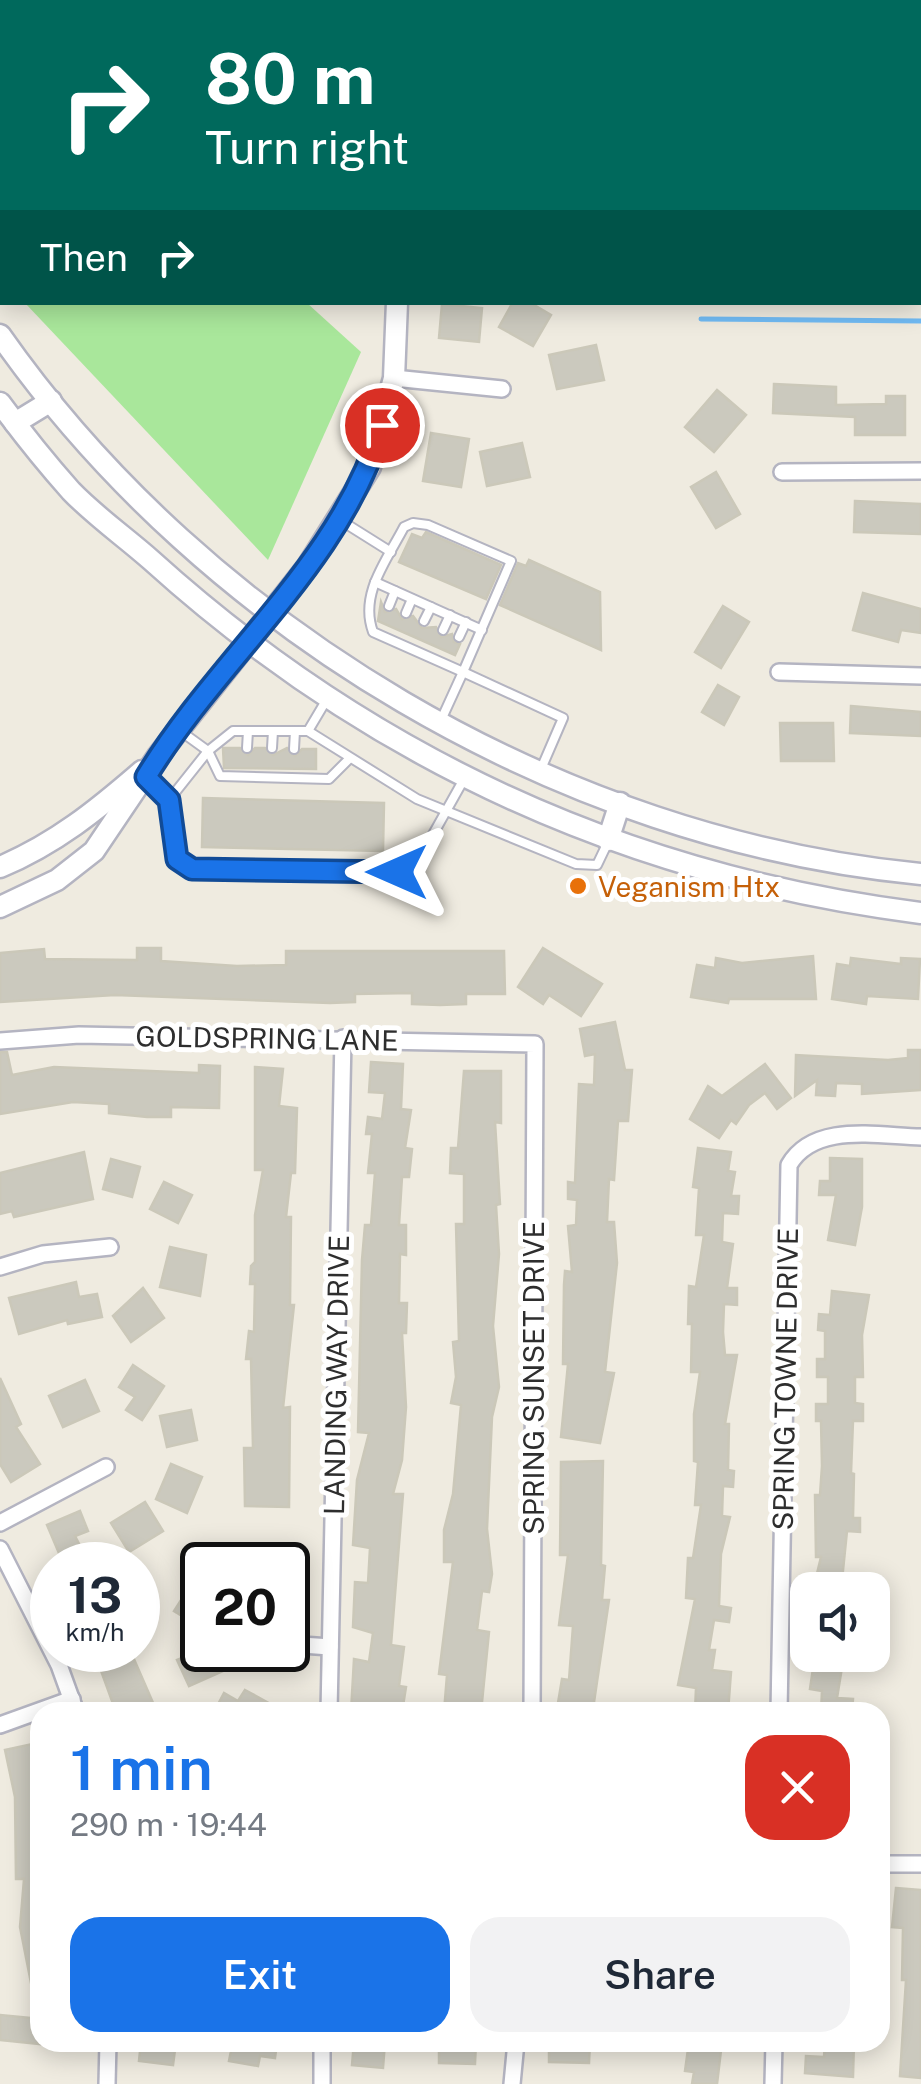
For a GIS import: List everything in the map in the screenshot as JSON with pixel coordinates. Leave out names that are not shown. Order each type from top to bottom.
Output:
[{"type":"main road","points":[[0,908],[57,880],[94,851],[158,756],[273,616],[338,519],[370,467],[394,378],[397,305]]},
{"type":"main road","points":[[0,335],[51,402],[151,512],[205,562],[342,664],[440,722],[540,770],[620,802],[752,844],[860,868],[921,874]]},
{"type":"main road","points":[[15,423],[51,402]]},
{"type":"main road","points":[[0,403],[73,493],[248,643],[328,699],[464,779],[608,840],[756,883],[921,913]]},
{"type":"main road","points":[[0,866],[37,852],[91,816],[158,756]]},
{"type":"main road","points":[[608,840],[620,802]]},
{"type":"street","points":[[394,378],[502,389]]},
{"type":"street","points":[[782,472],[921,471]]},
{"type":"street","points":[[779,672],[921,676]]},
{"type":"street","name":"GOLDSPRING LANE","points":[[0,1040],[79,1035],[534,1044]]},
{"type":"street","name":"LANDING WAY DRIVE","points":[[329,1702],[342,1038]]},
{"type":"street","name":"SPRING SUNSET DRIVE","points":[[532,1702],[534,1044]]},
{"type":"street","name":"SPRING TOWNE DRIVE","points":[[779,1702],[789,1165],[799,1148],[825,1136],[921,1137]]},
{"type":"street","points":[[0,1267],[44,1254],[110,1247]]},
{"type":"street","points":[[0,1523],[106,1467]]},
{"type":"street","points":[[0,1549],[72,1702]]},
{"type":"street","points":[[310,1646],[330,1647]]},
{"type":"street","points":[[0,1725],[30,1717]]},
{"type":"street","points":[[890,1864],[921,1864]]},
{"type":"street","points":[[108,2052],[108,2084]]},
{"type":"street","points":[[322,2052],[322,2084]]},
{"type":"street","points":[[512,2084],[515,2052]]},
{"type":"street","points":[[773,2084],[774,2052]]},
{"type":"lane","points":[[338,519],[391,552]]},
{"type":"lane","points":[[440,722],[463,672],[482,630],[511,562],[428,524],[413,523],[404,527],[375,582],[368,617],[377,633],[431,658],[463,672],[563,718],[540,770]]},
{"type":"lane","points":[[375,582],[482,630]]},
{"type":"lane","points":[[388,606],[395,591]]},
{"type":"lane","points":[[406,613],[412,598]]},
{"type":"lane","points":[[424,622],[431,607]]},
{"type":"lane","points":[[443,630],[450,615]]},
{"type":"lane","points":[[377,633],[382,622]]},
{"type":"lane","points":[[459,637],[466,622]]},
{"type":"lane","points":[[394,641],[399,630]]},
{"type":"lane","points":[[412,649],[417,638]]},
{"type":"lane","points":[[431,658],[436,646]]},
{"type":"lane","points":[[447,665],[452,654]]},
{"type":"lane","points":[[308,731],[328,699]]},
{"type":"lane","points":[[179,730],[208,751],[220,776],[293,773],[330,780],[349,759]]},
{"type":"lane","points":[[169,800],[208,751],[233,731],[308,731],[349,759],[448,812],[589,867],[597,864],[608,840]]},
{"type":"lane","points":[[247,748],[248,731]]},
{"type":"lane","points":[[272,748],[273,731]]},
{"type":"lane","points":[[294,748],[295,731]]},
{"type":"lane","points":[[146,777],[169,800],[177,859],[192,869],[397,872],[422,854],[464,779]]},
{"type":"green space","points":[[27,305],[309,305],[361,352],[268,560]]},
{"type":"building","points":[[442,305],[482,308],[479,342],[439,338]]},
{"type":"building","points":[[511,305],[534,305],[551,315],[533,346],[499,327]]},
{"type":"building","points":[[596,345],[604,380],[557,389],[549,355]]},
{"type":"building","points":[[774,384],[836,387],[836,405],[886,404],[886,396],[905,396],[905,435],[855,435],[855,417],[773,413]]},
{"type":"building","points":[[717,390],[746,415],[714,452],[685,427]]},
{"type":"building","points":[[431,433],[469,439],[461,487],[423,481]]},
{"type":"building","points":[[522,443],[530,477],[487,486],[480,452]]},
{"type":"building","points":[[716,472],[740,514],[716,528],[691,487]]},
{"type":"building","points":[[855,501],[921,504],[921,534],[854,532]]},
{"type":"building","points":[[426,532],[501,565],[486,599],[399,562],[412,534],[422,538]]},
{"type":"building","points":[[529,560],[600,592],[601,650],[500,605],[518,563],[526,566]]},
{"type":"building","points":[[863,593],[921,609],[921,633],[901,630],[898,642],[853,630]]},
{"type":"building","points":[[381,602],[385,612],[396,609],[402,619],[413,616],[422,628],[436,627],[441,637],[452,634],[454,642],[460,644],[455,655],[378,621]]},
{"type":"building","points":[[723,606],[749,622],[721,668],[695,652]]},
{"type":"building","points":[[718,685],[739,697],[724,725],[702,712]]},
{"type":"building","points":[[851,706],[921,712],[921,736],[850,733]]},
{"type":"building","points":[[780,723],[833,723],[834,761],[781,761]]},
{"type":"building","points":[[223,748],[240,748],[248,755],[255,748],[265,748],[273,755],[287,748],[295,756],[302,749],[316,749],[316,769],[224,768]]},
{"type":"building","points":[[203,798],[384,803],[383,851],[202,847]]},
{"type":"building","points":[[137,948],[161,948],[161,961],[237,966],[286,965],[286,951],[504,951],[505,994],[466,994],[466,1004],[440,1005],[412,1004],[412,993],[355,994],[355,1002],[330,1003],[115,995],[0,1002],[0,953],[44,949],[45,959],[137,960]]},
{"type":"building","points":[[543,948],[602,984],[581,1016],[549,995],[543,1004],[518,987]]},
{"type":"building","points":[[813,956],[816,999],[729,999],[728,1003],[691,997],[697,965],[715,968],[716,958],[742,963]]},
{"type":"building","points":[[851,958],[901,964],[901,958],[920,959],[918,999],[867,996],[866,1004],[832,999],[837,964],[850,966]]},
{"type":"building","points":[[615,1022],[625,1070],[632,1070],[628,1121],[618,1121],[614,1180],[609,1179],[607,1222],[614,1222],[617,1263],[605,1372],[614,1373],[600,1443],[561,1437],[568,1364],[563,1364],[564,1285],[565,1271],[572,1272],[568,1226],[576,1225],[577,1200],[568,1199],[568,1182],[575,1183],[579,1084],[594,1085],[595,1054],[585,1056],[580,1029]]},
{"type":"building","points":[[908,1050],[921,1050],[921,1090],[862,1094],[862,1084],[836,1083],[835,1096],[816,1095],[817,1080],[795,1096],[796,1055],[888,1060],[908,1058]]},
{"type":"building","points":[[0,1052],[7,1052],[12,1075],[54,1067],[199,1073],[199,1065],[220,1066],[219,1108],[171,1107],[171,1117],[147,1117],[109,1113],[109,1104],[73,1102],[0,1114]]},
{"type":"building","points":[[371,1062],[403,1064],[401,1109],[411,1110],[405,1148],[412,1149],[409,1177],[402,1177],[399,1225],[406,1225],[406,1255],[400,1254],[399,1303],[407,1303],[406,1333],[402,1333],[406,1407],[402,1460],[393,1494],[403,1494],[391,1645],[404,1647],[399,1686],[406,1687],[404,1702],[352,1702],[354,1659],[369,1662],[373,1633],[353,1627],[355,1582],[368,1583],[370,1548],[353,1545],[357,1480],[369,1433],[358,1432],[362,1260],[365,1225],[371,1225],[375,1173],[368,1173],[372,1134],[366,1134],[368,1117],[382,1119],[385,1093],[369,1092]]},
{"type":"building","points":[[765,1064],[791,1098],[777,1109],[765,1093],[749,1105],[736,1124],[731,1120],[719,1138],[690,1119],[708,1086],[722,1096]]},
{"type":"building","points":[[255,1067],[283,1069],[279,1106],[297,1108],[295,1173],[291,1173],[286,1217],[291,1217],[290,1305],[294,1305],[283,1408],[290,1407],[289,1507],[245,1506],[244,1448],[253,1448],[251,1359],[246,1359],[249,1331],[254,1332],[255,1284],[250,1284],[263,1170],[255,1170]]},
{"type":"building","points":[[464,1071],[501,1071],[501,1123],[495,1122],[500,1204],[496,1205],[499,1254],[493,1326],[499,1387],[492,1417],[487,1529],[492,1574],[489,1592],[482,1591],[477,1630],[489,1632],[482,1702],[445,1702],[447,1675],[439,1674],[453,1562],[444,1562],[444,1530],[453,1494],[461,1405],[451,1403],[456,1377],[453,1342],[459,1341],[456,1224],[464,1224],[464,1174],[450,1173],[451,1148],[458,1148]]},
{"type":"building","points":[[698,1148],[731,1152],[728,1171],[735,1172],[731,1196],[739,1196],[738,1214],[723,1213],[722,1242],[733,1244],[727,1288],[737,1288],[737,1305],[724,1304],[723,1332],[725,1355],[737,1355],[725,1424],[729,1424],[728,1470],[734,1471],[733,1487],[723,1486],[722,1516],[730,1517],[721,1554],[719,1606],[731,1608],[729,1622],[714,1620],[709,1650],[715,1650],[712,1670],[731,1672],[729,1702],[695,1702],[696,1688],[678,1685],[695,1599],[686,1598],[688,1558],[693,1558],[701,1505],[695,1505],[698,1462],[694,1461],[694,1414],[700,1372],[691,1372],[692,1324],[688,1324],[689,1286],[696,1287],[704,1235],[696,1235],[699,1188],[693,1187]]},
{"type":"building","points":[[84,1152],[93,1199],[14,1217],[12,1211],[0,1214],[0,1173]]},
{"type":"building","points":[[830,1158],[862,1159],[862,1207],[855,1245],[828,1240],[836,1195],[819,1195],[820,1181],[830,1181]]},
{"type":"building","points":[[111,1159],[140,1167],[132,1197],[103,1189]]},
{"type":"building","points":[[164,1182],[192,1195],[178,1223],[150,1209]]},
{"type":"building","points":[[170,1247],[206,1255],[200,1296],[160,1287]]},
{"type":"building","points":[[76,1282],[79,1297],[97,1294],[102,1317],[68,1324],[67,1320],[19,1334],[9,1298]]},
{"type":"building","points":[[143,1288],[164,1318],[131,1342],[113,1316]]},
{"type":"building","points":[[832,1291],[869,1295],[862,1335],[863,1377],[855,1377],[855,1403],[863,1404],[863,1421],[853,1421],[851,1473],[853,1518],[860,1518],[860,1532],[847,1531],[843,1572],[817,1572],[821,1557],[816,1557],[815,1495],[820,1495],[822,1466],[821,1421],[816,1421],[816,1404],[828,1404],[828,1377],[817,1377],[817,1359],[825,1359],[825,1331],[818,1330],[819,1314],[830,1315]]},
{"type":"building","points":[[133,1365],[164,1386],[142,1420],[126,1410],[135,1397],[119,1387]]},
{"type":"building","points":[[0,1378],[21,1424],[16,1427],[40,1464],[11,1482],[0,1464]]},
{"type":"building","points":[[85,1380],[99,1411],[63,1427],[49,1396]]},
{"type":"building","points":[[191,1410],[197,1440],[167,1447],[160,1416]]},
{"type":"building","points":[[603,1461],[602,1600],[609,1600],[594,1702],[558,1702],[562,1679],[569,1680],[573,1626],[559,1625],[568,1555],[560,1555],[561,1462]]},
{"type":"building","points":[[171,1464],[202,1477],[187,1513],[156,1499]]},
{"type":"building","points":[[145,1502],[163,1531],[145,1542],[123,1542],[111,1523]]},
{"type":"building","points":[[80,1511],[88,1531],[75,1536],[78,1542],[54,1542],[47,1525]]},
{"type":"building","points":[[102,1672],[140,1672],[153,1702],[112,1702]]},
{"type":"building","points":[[183,1672],[220,1672],[189,1686]]},
{"type":"building","points":[[812,1672],[841,1672],[837,1698],[853,1702],[821,1702],[822,1691],[810,1689]]},
{"type":"building","points":[[245,1690],[267,1702],[219,1702],[224,1693],[238,1701]]},
{"type":"building","points":[[30,1745],[30,1978],[20,1927],[24,1879],[16,1879],[15,1797],[5,1750]]},
{"type":"building","points":[[896,1888],[921,1890],[921,2078],[900,2076],[906,1980],[902,1980],[903,1928],[892,1927]]},
{"type":"building","points":[[0,2015],[30,2018],[30,2043],[0,2040]]},
{"type":"building","points":[[140,2052],[175,2052],[173,2065],[139,2061]]},
{"type":"building","points":[[231,2052],[276,2052],[275,2058],[260,2056],[258,2066],[229,2061]]},
{"type":"building","points":[[353,2052],[384,2052],[383,2068],[352,2065]]},
{"type":"building","points":[[439,2052],[476,2052],[475,2064],[439,2063]]},
{"type":"building","points":[[549,2052],[590,2052],[589,2063],[549,2062]]},
{"type":"building","points":[[688,2052],[721,2052],[717,2084],[692,2084],[694,2072],[685,2071]]},
{"type":"building","points":[[824,2052],[854,2052],[853,2077],[805,2073],[806,2056],[824,2057]]},
{"type":"waterway","points":[[701,319],[921,321]]},
{"type":"place","name":"Veganism Htx","points":[[578,886]]},
{"type":"route","points":[[382,425],[370,467],[308,566],[273,616],[158,756],[146,777],[169,800],[171,841],[177,859],[192,869],[397,872]]}]
